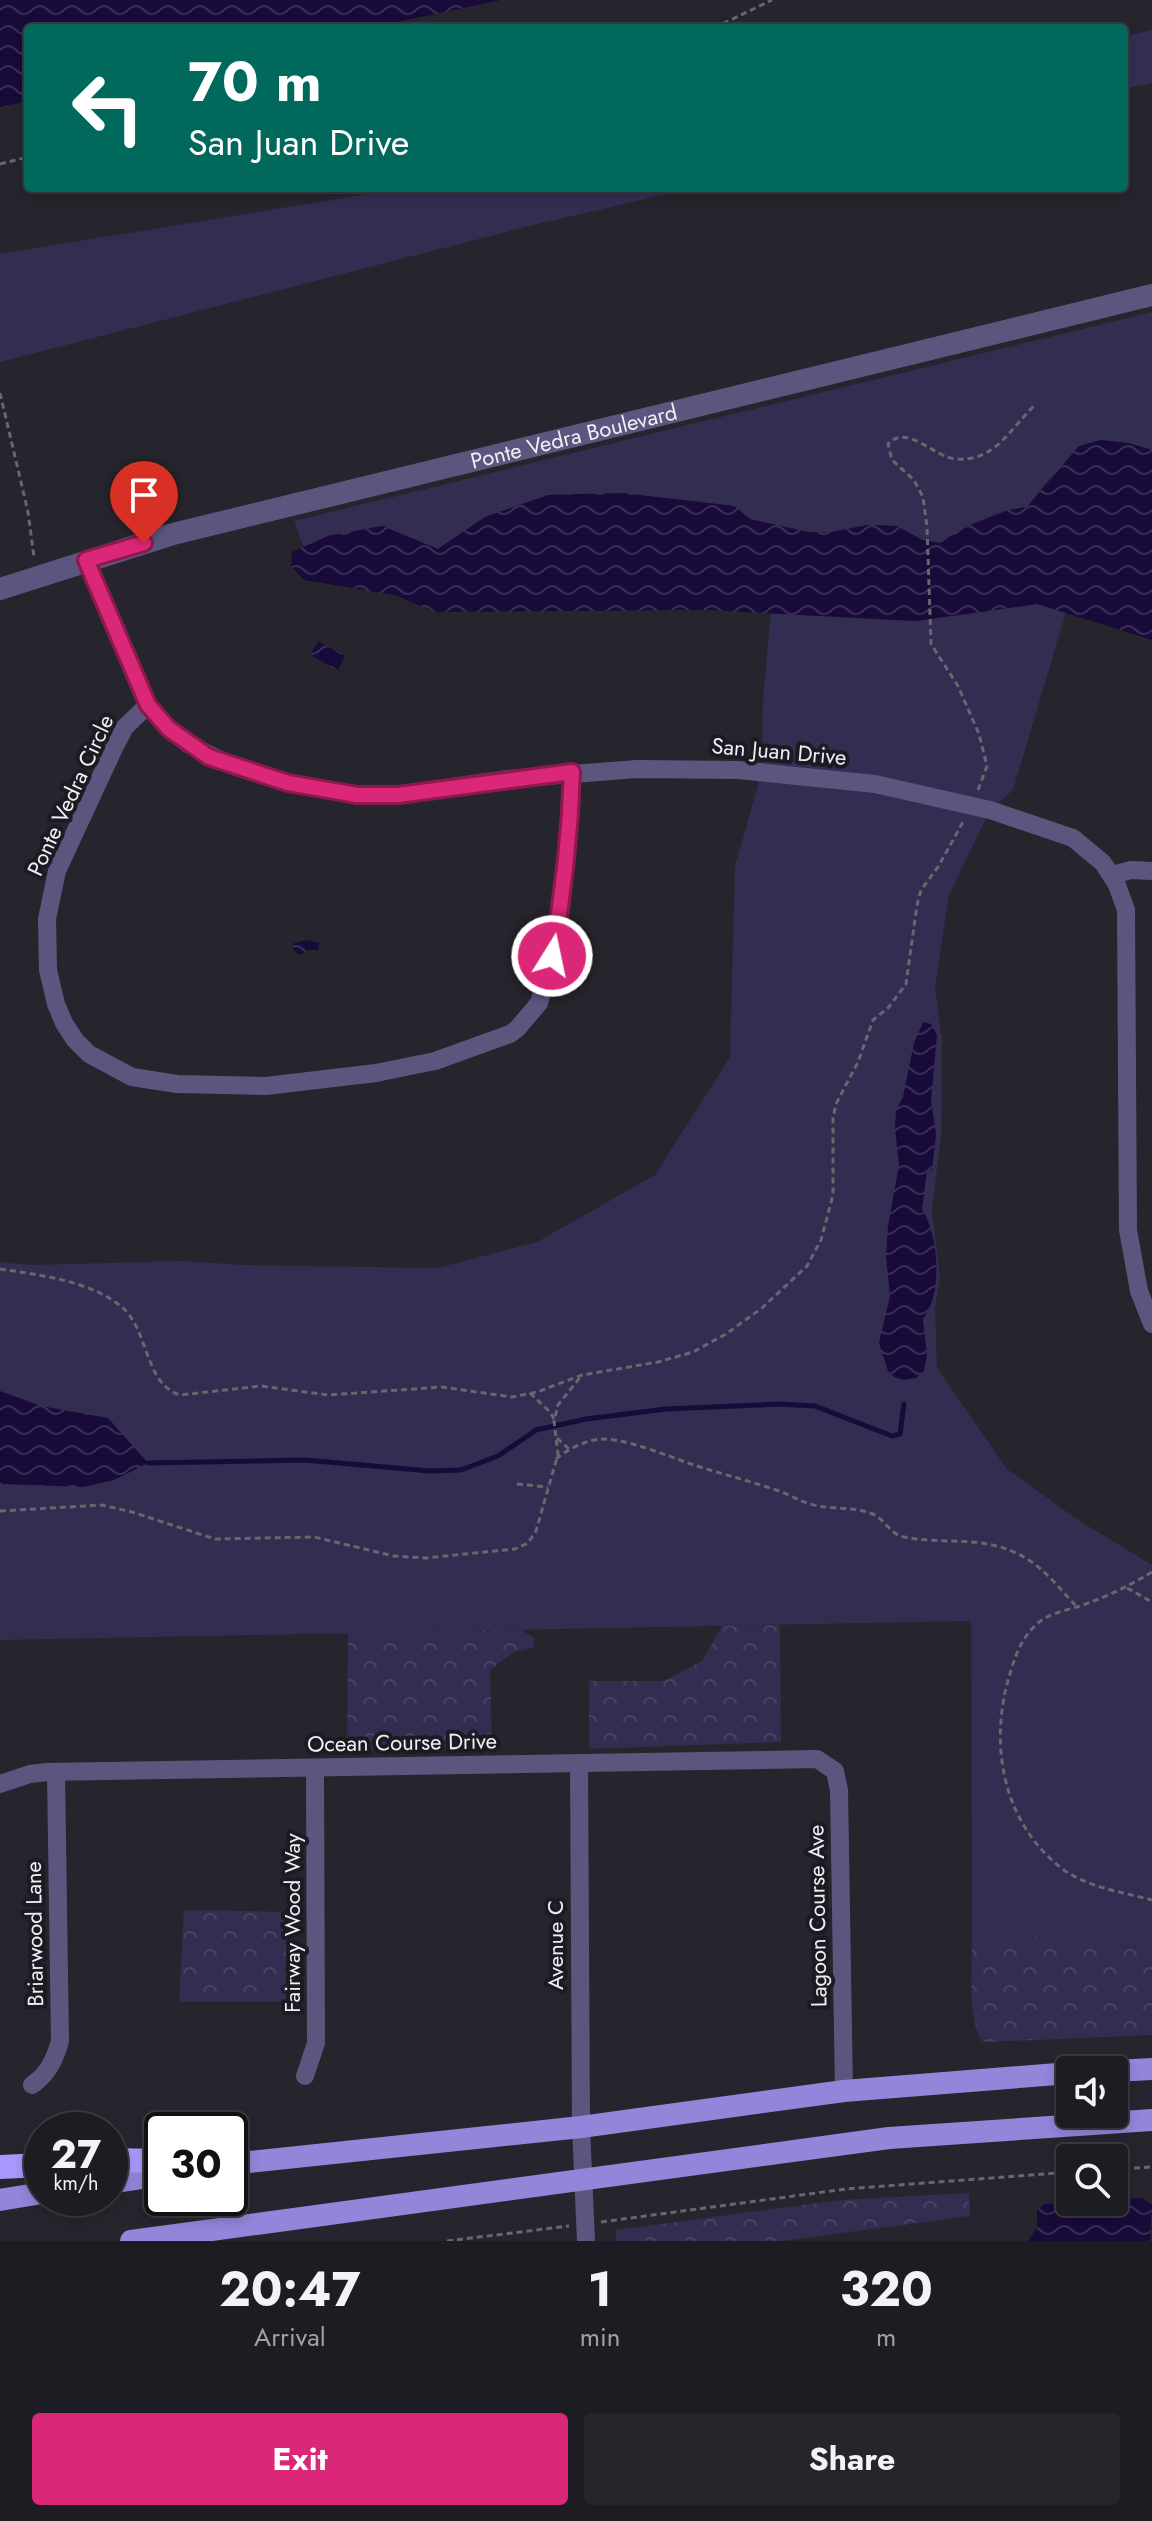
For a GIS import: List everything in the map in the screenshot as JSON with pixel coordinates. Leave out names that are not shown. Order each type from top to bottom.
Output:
[{"type":"highway","points":[[0,2167],[24,2166]]},
{"type":"main road","points":[[248,2162],[581,2127],[844,2091],[1056,2074]]},
{"type":"main road","points":[[131,2241],[889,2138],[1152,2120]]},
{"type":"main road","points":[[0,2200],[24,2196]]},
{"type":"street","name":"Ponte Vedra Boulevard","points":[[0,589],[173,534],[1152,295]]},
{"type":"street","name":"San Juan Drive","points":[[86,560],[148,705],[169,729],[209,757],[288,783],[330,792],[398,795],[572,772],[709,769],[804,775],[875,784],[972,805],[1073,838],[1094,853],[1112,875],[1122,897],[1127,922],[1128,1230],[1138,1287],[1152,1324]]},
{"type":"street","name":"Ponte Vedra Circle","points":[[148,705],[125,727],[115,746],[57,871],[47,919],[48,970],[64,1023],[89,1054],[132,1077],[177,1084],[266,1086],[376,1073],[435,1061],[510,1034],[539,1003],[552,956],[561,909],[572,772]]},
{"type":"street","points":[[1112,875],[1131,870],[1152,871]]},
{"type":"street","name":"Ocean Course Drive","points":[[0,1784],[30,1774],[56,1772],[807,1759]]},
{"type":"street","name":"Lagoon Course Ave","points":[[807,1759],[817,1759],[835,1771],[839,1790],[844,2091]]},
{"type":"street","name":"Avenue C","points":[[579,1763],[581,2127],[586,2232]]},
{"type":"street","name":"Fairway Wood Way","points":[[305,2076],[316,2043],[315,1768]]},
{"type":"street","name":"Briarwood Lane","points":[[32,2085],[48,2071],[60,2041],[56,1772]]},
{"type":"path","points":[[722,24],[772,0]]},
{"type":"path","points":[[0,164],[24,158]]},
{"type":"path","points":[[0,393],[28,512],[36,577]]},
{"type":"path","points":[[0,1269],[66,1282],[95,1292],[122,1308],[134,1320],[161,1384],[168,1391],[180,1395],[261,1386],[328,1395],[442,1387],[512,1397],[582,1375],[658,1362],[693,1352],[726,1334],[762,1308],[807,1266],[821,1240],[833,1195],[833,1118],[836,1104],[858,1062],[873,1020],[888,1008],[906,984],[921,890],[938,867],[972,805],[987,766],[979,734],[958,686],[931,644],[927,527],[919,489],[892,460],[888,444],[898,437],[917,441],[935,453],[954,459],[991,453],[1036,404]]},
{"type":"path","points":[[554,1420],[558,1405],[582,1375]]},
{"type":"path","points":[[0,1511],[102,1505],[215,1539],[314,1537],[336,1540],[377,1553],[425,1558],[515,1549],[528,1543],[536,1531],[556,1459],[554,1420],[530,1393]]},
{"type":"path","points":[[557,1438],[569,1449]]},
{"type":"path","points":[[556,1459],[569,1449],[601,1439],[610,1440],[778,1490],[813,1505],[832,1505],[873,1513],[890,1529],[905,1537],[961,1539],[993,1545],[1018,1554],[1043,1571],[1077,1607]]},
{"type":"path","points":[[517,1484],[548,1487]]},
{"type":"path","points":[[1152,1572],[1127,1588],[1038,1622],[1020,1646],[1003,1699],[999,1731],[1005,1784],[1024,1826],[1060,1867],[1082,1879],[1152,1900]]},
{"type":"path","points":[[1127,1588],[1152,1602]]},
{"type":"path","points":[[1128,2168],[1152,2167]]},
{"type":"path","points":[[447,2241],[586,2232],[846,2189],[1056,2173]]},
{"type":"green space","points":[[1152,30],[1152,83],[1128,88],[1128,35]]},
{"type":"green space","points":[[380,192],[676,192],[533,225],[0,362],[0,254]]},
{"type":"green space","points":[[1152,312],[1152,450],[1100,440],[1049,479],[1027,507],[982,520],[941,543],[922,540],[897,526],[868,525],[831,532],[808,532],[750,519],[734,506],[622,493],[548,495],[485,517],[438,549],[382,526],[328,536],[304,548],[294,521]]},
{"type":"green space","points":[[1037,604],[1066,612],[1013,790],[990,810],[949,895],[935,987],[942,1041],[941,1135],[932,1209],[940,1279],[935,1307],[937,1368],[1007,1469],[1078,1520],[1152,1565],[1152,1946],[1137,1948],[1054,1935],[972,1944],[971,1621],[0,1640],[0,1262],[31,1265],[184,1261],[438,1268],[537,1242],[655,1175],[730,1057],[735,866],[762,771],[763,698],[771,613],[915,621]]},
{"type":"green space","points":[[780,1625],[781,1742],[589,1749],[589,1681],[664,1681],[702,1661],[722,1626]]},
{"type":"green space","points":[[521,1630],[535,1638],[533,1648],[512,1653],[490,1670],[492,1748],[347,1749],[348,1633]]},
{"type":"green space","points":[[184,1910],[291,1912],[288,2002],[179,2002]]},
{"type":"green space","points":[[1054,1935],[1137,1948],[1152,1946],[1152,2035],[983,2042],[972,2008],[972,1944]]},
{"type":"green space","points":[[969,2193],[970,2216],[781,2241],[616,2241],[616,2230],[842,2200]]},
{"type":"water","points":[[0,0],[501,0],[388,24],[24,24],[24,102],[0,107]]},
{"type":"water","points":[[1100,440],[1152,450],[1152,640],[1037,604],[915,621],[705,610],[434,612],[395,595],[304,580],[291,566],[292,552],[328,536],[382,526],[438,549],[485,517],[548,495],[622,493],[734,506],[750,519],[808,532],[831,532],[868,525],[897,526],[922,540],[941,543],[960,529],[1008,510],[1027,507],[1079,446]]},
{"type":"water","points":[[318,641],[345,656],[338,670],[310,655]]},
{"type":"water","points":[[307,940],[319,943],[318,950],[308,950],[299,955],[293,949],[294,943]]},
{"type":"water","points":[[923,1022],[931,1024],[937,1035],[931,1100],[936,1134],[932,1170],[927,1171],[922,1209],[935,1249],[936,1280],[934,1295],[923,1319],[927,1355],[924,1371],[916,1378],[904,1380],[888,1371],[879,1343],[890,1296],[886,1256],[899,1165],[896,1110],[903,1097],[914,1043]]},
{"type":"water","points":[[0,1391],[41,1406],[108,1418],[148,1463],[114,1480],[84,1487],[3,1484],[0,1482]]},
{"type":"water","points":[[1142,2198],[1152,2205],[1150,2241],[1028,2241],[1037,2227],[1037,2211],[1044,2204],[1056,2204],[1056,2216],[1128,2216],[1128,2199]]},
{"type":"waterway","points":[[148,1463],[305,1460],[430,1471],[461,1470],[498,1456],[536,1430],[586,1419],[666,1409],[779,1404],[815,1406],[892,1436],[900,1434],[904,1404]]},
{"type":"route","points":[[144,543],[86,560],[148,705],[169,729],[209,757],[288,783],[357,795],[398,795],[572,772],[561,909],[552,956]]}]
